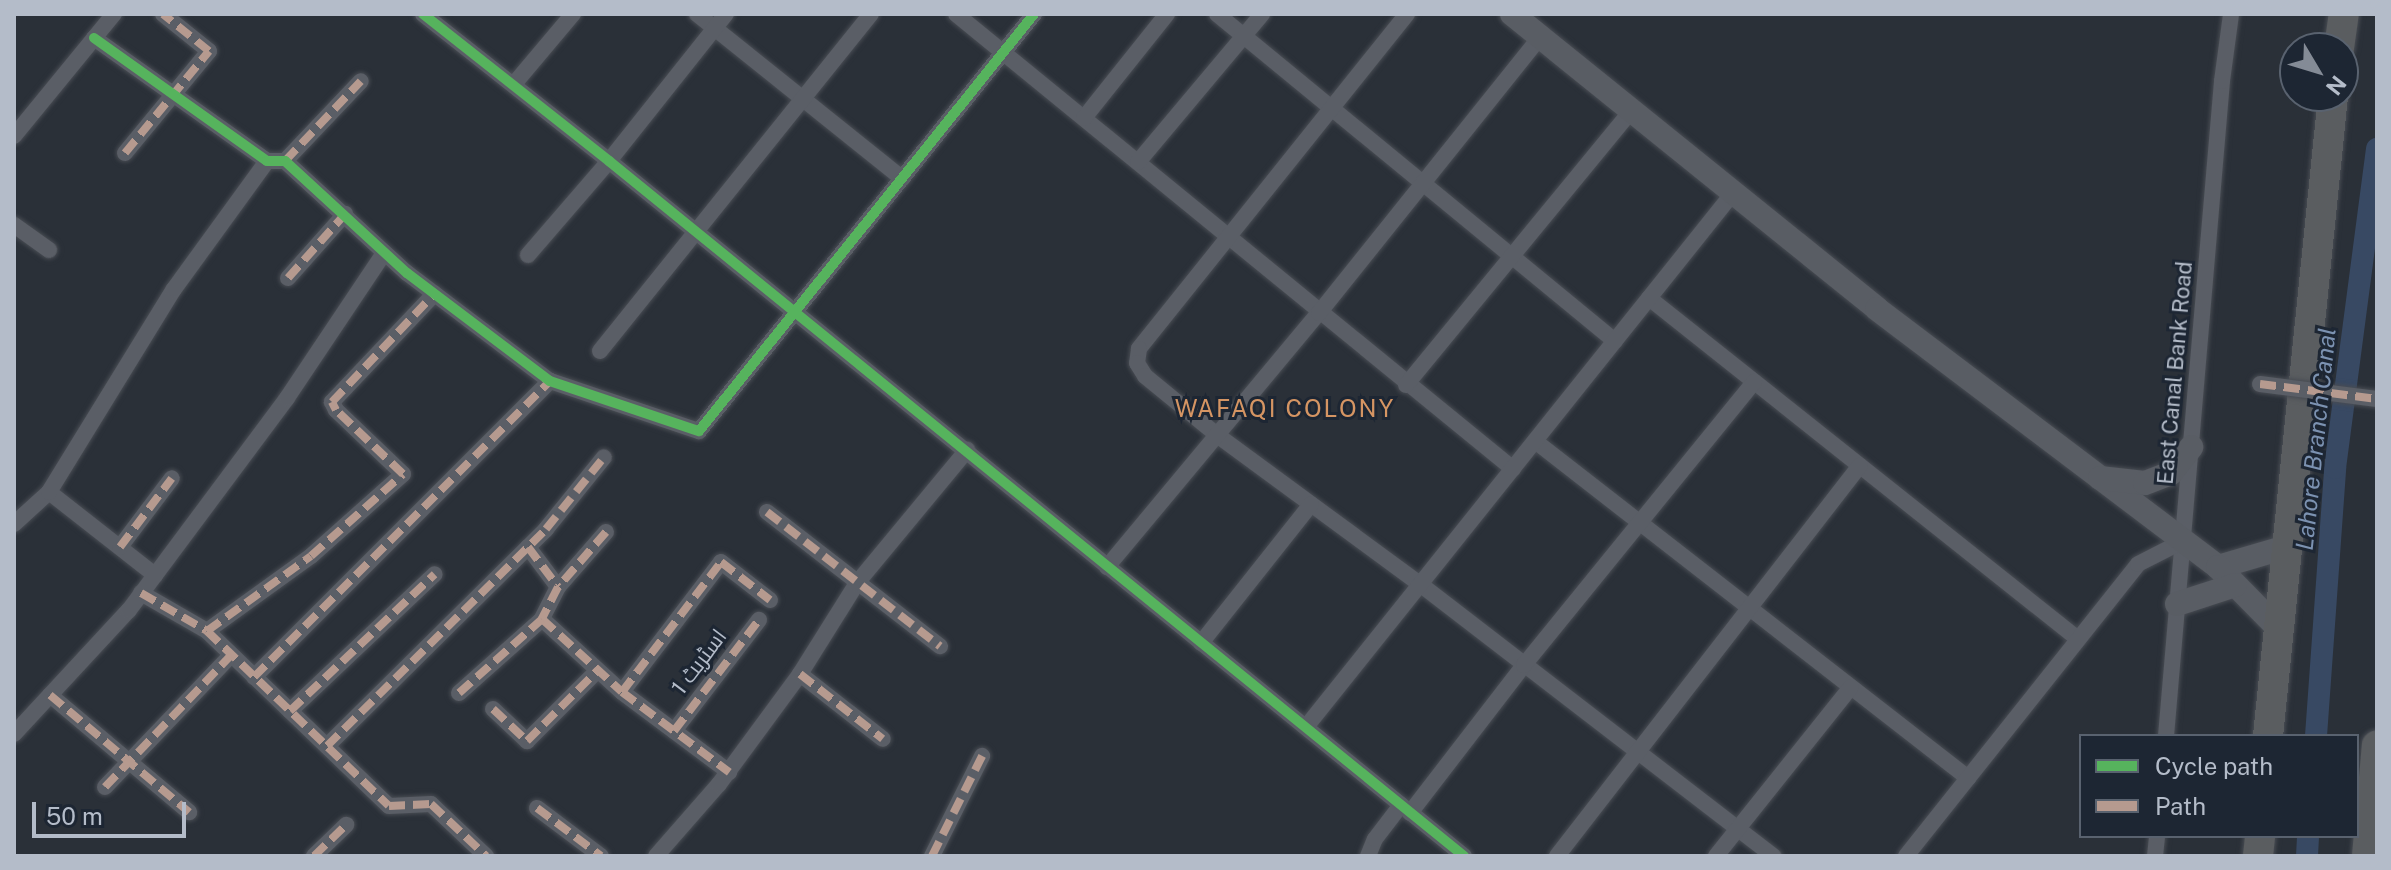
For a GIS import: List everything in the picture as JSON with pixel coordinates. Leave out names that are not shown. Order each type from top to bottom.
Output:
[{"type":"highway","points":[[2268,734],[2331,112]]},
{"type":"highway","points":[[2367,856],[2377,745]]},
{"type":"street","points":[[14,136],[114,14]]},
{"type":"street","points":[[125,153],[209,51],[163,14]]},
{"type":"street","points":[[423,14],[967,450],[1464,856]]},
{"type":"street","points":[[514,84],[573,14]]},
{"type":"street","points":[[697,14],[902,178]]},
{"type":"street","points":[[528,255],[609,161],[726,14]]},
{"type":"street","points":[[600,351],[871,14]]},
{"type":"street","points":[[956,14],[1406,385],[1513,469]]},
{"type":"street","points":[[94,38],[267,161],[285,161],[384,253],[550,381],[699,431],[793,310],[1034,14]]},
{"type":"street","points":[[1084,118],[1167,14]]},
{"type":"street","points":[[1217,14],[1615,341]]},
{"type":"street","points":[[1138,162],[1262,14]]},
{"type":"street","points":[[1407,14],[1139,349],[1137,363],[1145,376],[1217,435],[1420,584],[1773,856]]},
{"type":"street","points":[[1512,14],[1877,309],[2218,567],[2277,627]]},
{"type":"street","name":"East Canal Bank Road","points":[[2166,734],[2222,81],[2231,14]]},
{"type":"street","points":[[1107,567],[1319,313],[1540,37]]},
{"type":"street","points":[[285,161],[361,81]]},
{"type":"street","points":[[1406,385],[1632,110]]},
{"type":"street","points":[[14,524],[49,492],[174,289],[267,161]]},
{"type":"street","points":[[1306,727],[1733,193]]},
{"type":"street","points":[[288,278],[345,214]]},
{"type":"street","points":[[14,225],[49,250]]},
{"type":"street","points":[[14,734],[155,575],[287,398],[384,253]]},
{"type":"street","points":[[207,631],[311,556],[403,474],[336,410],[332,402],[434,294]]},
{"type":"street","points":[[1649,298],[2078,639]]},
{"type":"street","points":[[254,677],[550,381]]},
{"type":"street","points":[[1368,856],[1375,839],[1405,809],[1754,382]]},
{"type":"street","points":[[2260,384],[2377,399]]},
{"type":"street","points":[[1535,441],[1968,778]]},
{"type":"street","points":[[2099,478],[2145,483],[2171,473],[2191,447]]},
{"type":"street","points":[[656,856],[729,772],[800,674],[857,583],[967,450]]},
{"type":"street","points":[[327,746],[528,547],[604,457]]},
{"type":"street","points":[[1557,856],[1860,466]]},
{"type":"street","points":[[120,547],[172,478]]},
{"type":"street","points":[[49,492],[155,575]]},
{"type":"street","points":[[1201,643],[1311,504]]},
{"type":"street","points":[[767,512],[940,646]]},
{"type":"street","points":[[459,693],[542,619],[558,587],[606,532]]},
{"type":"street","points":[[1915,853],[1968,778],[2138,564],[2183,541]]},
{"type":"street","points":[[528,547],[558,587]]},
{"type":"street","points":[[2218,567],[2286,547]]},
{"type":"street","points":[[622,692],[721,562],[770,600]]},
{"type":"street","points":[[290,711],[435,574]]},
{"type":"street","points":[[2177,604],[2235,585]]},
{"type":"street","points":[[141,593],[207,631],[389,806],[431,804],[486,856]]},
{"type":"street","points":[[542,619],[622,692],[729,772]]},
{"type":"street","name":"اسٹریٹ 1","points":[[674,731],[759,620]]},
{"type":"street","points":[[105,787],[127,760],[231,655]]},
{"type":"street","points":[[493,709],[527,741],[598,670]]},
{"type":"street","points":[[800,674],[883,739]]},
{"type":"street","points":[[1716,856],[1851,687]]},
{"type":"street","points":[[50,695],[189,812]]},
{"type":"street","points":[[932,856],[982,756]]},
{"type":"street","points":[[537,808],[601,856]]},
{"type":"street","points":[[314,856],[346,825]]},
{"type":"waterway","name":"Lahore Branch Canal","points":[[2316,734],[2335,468],[2377,149]]},
{"type":"waterway","name":"Lahore Branch Canal","points":[[2307,856],[2308,838]]},
{"type":"marked path","points":[[125,153],[209,51],[163,14]]},
{"type":"marked path","points":[[285,161],[361,81]]},
{"type":"marked path","points":[[288,278],[345,214]]},
{"type":"marked path","points":[[207,631],[311,556],[403,474],[336,410],[332,402],[434,294]]},
{"type":"marked path","points":[[254,677],[550,381],[544,378]]},
{"type":"marked path","points":[[2260,384],[2377,399]]},
{"type":"marked path","points":[[327,746],[546,529],[604,457]]},
{"type":"marked path","points":[[120,547],[172,478]]},
{"type":"marked path","points":[[767,512],[940,646]]},
{"type":"marked path","points":[[606,532],[558,587],[542,619],[622,692],[729,772]]},
{"type":"marked path","points":[[528,547],[558,587]]},
{"type":"marked path","points":[[622,692],[721,562],[770,600]]},
{"type":"marked path","points":[[290,711],[435,574]]},
{"type":"marked path","points":[[141,593],[207,631],[389,806],[431,804],[486,856]]},
{"type":"marked path","points":[[459,693],[542,619]]},
{"type":"marked path","points":[[674,731],[759,620]]},
{"type":"marked path","points":[[105,787],[231,655]]},
{"type":"marked path","points":[[493,709],[527,741],[598,670]]},
{"type":"marked path","points":[[800,674],[883,739]]},
{"type":"marked path","points":[[50,695],[189,812]]},
{"type":"marked path","points":[[932,856],[982,756]]},
{"type":"marked path","points":[[537,808],[601,856]]},
{"type":"marked path","points":[[314,856],[346,825]]},
{"type":"cycle path","points":[[423,14],[609,161],[1464,856]]},
{"type":"cycle path","points":[[94,38],[267,161],[285,161],[407,273],[550,381],[699,431],[1034,14]]},
{"type":"district","name":"WAFAQI COLONY","points":[[1285,409]]}]
